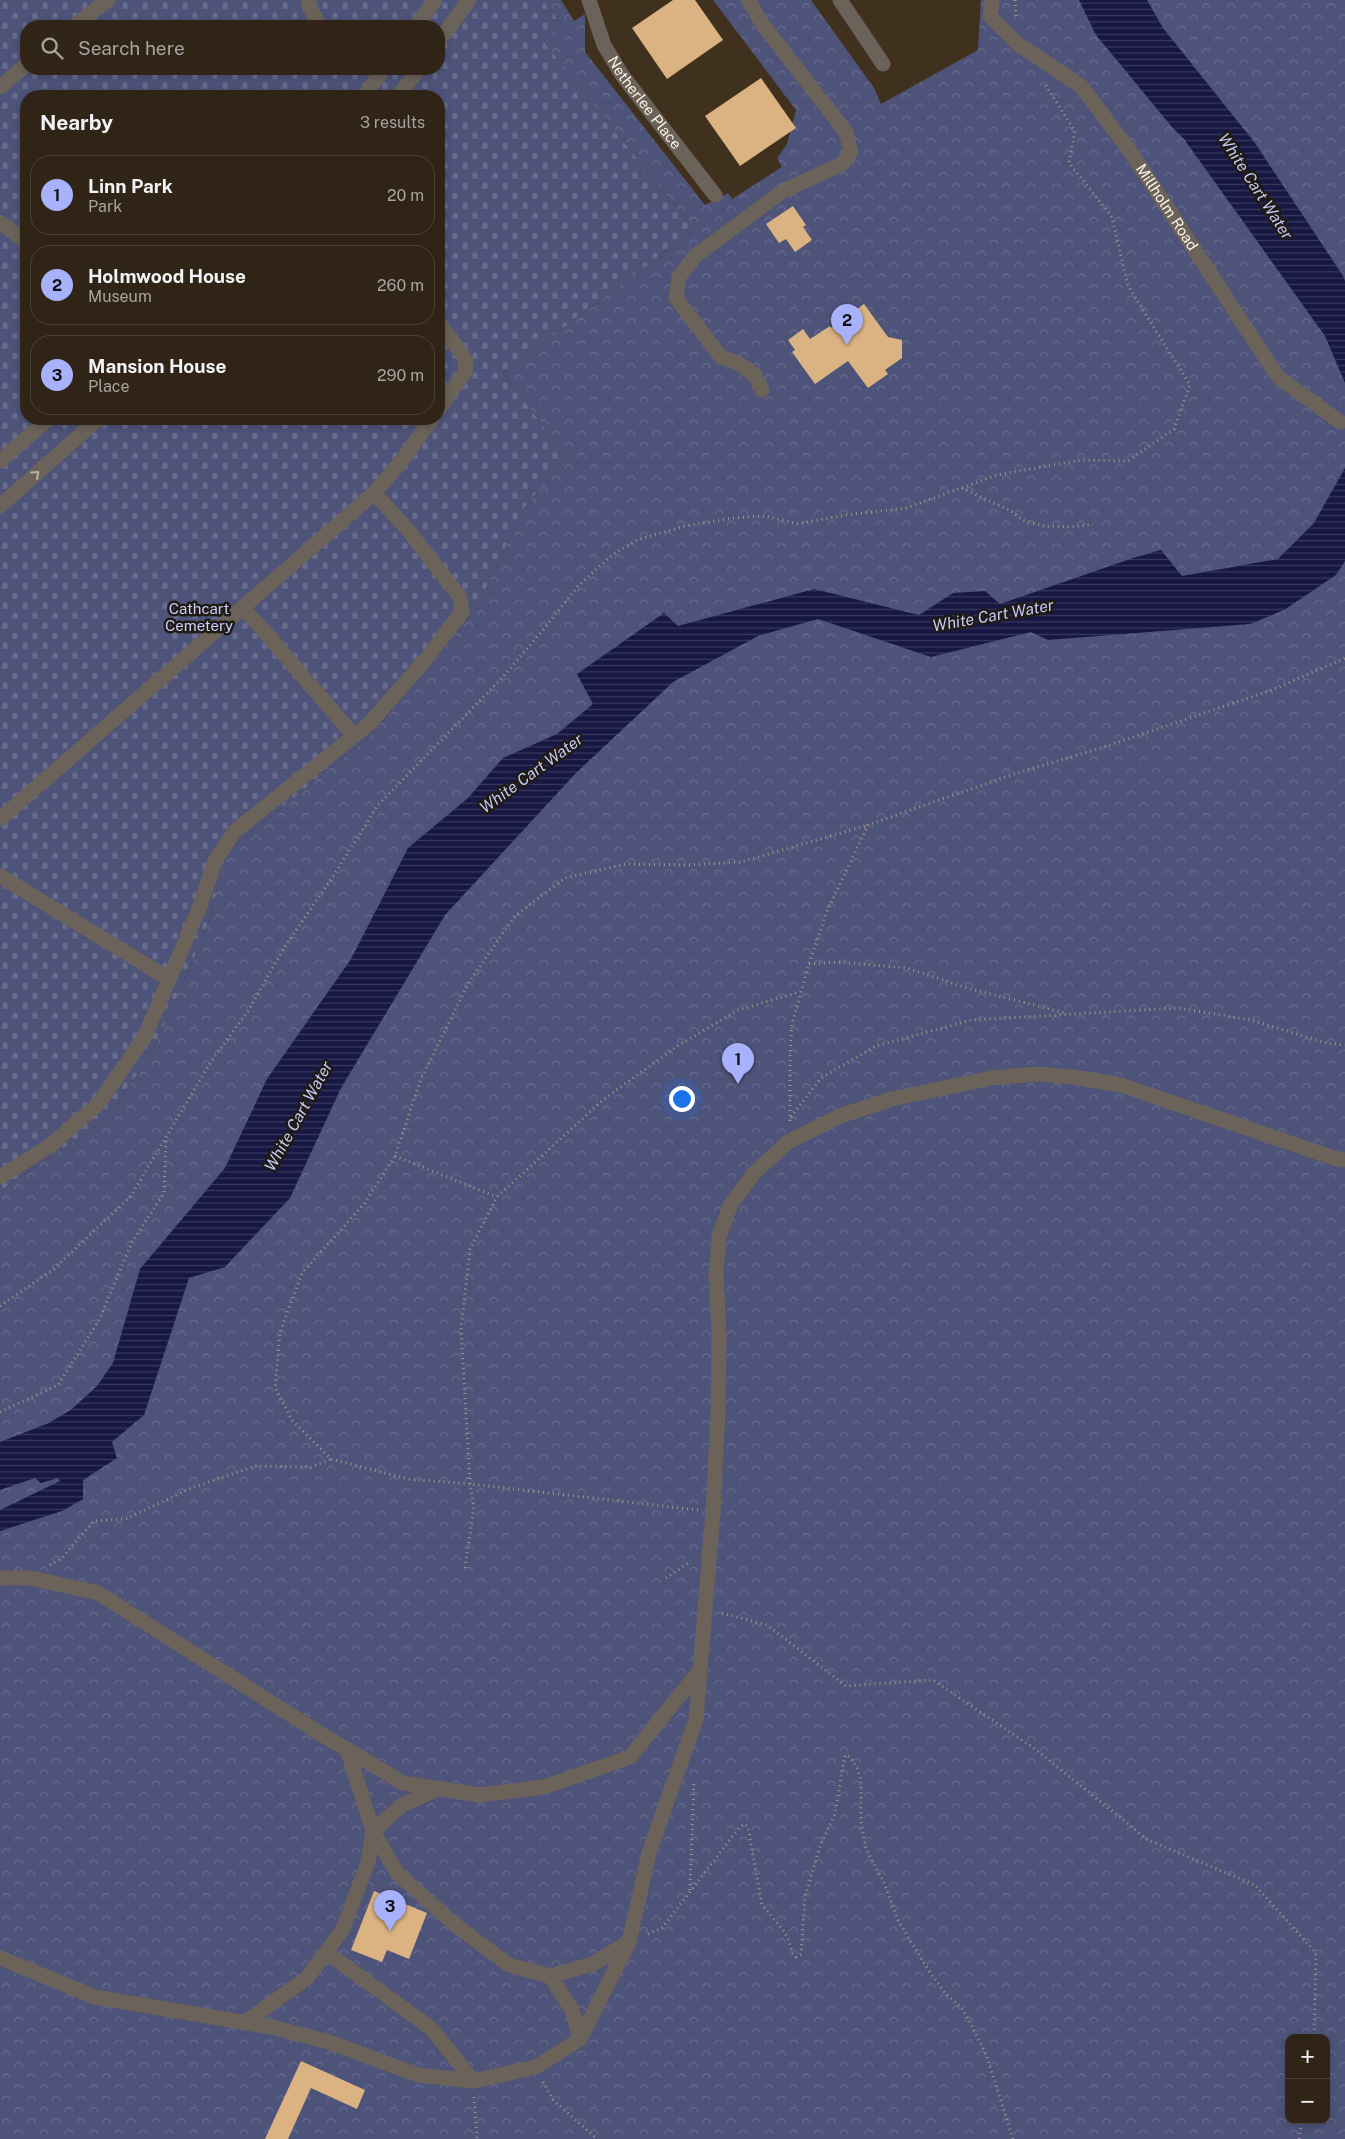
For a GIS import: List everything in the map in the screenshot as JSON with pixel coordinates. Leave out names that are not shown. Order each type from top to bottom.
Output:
[{"type":"street","points":[[82,20],[108,0]]},
{"type":"street","points":[[309,0],[309,6],[317,20]]},
{"type":"street","points":[[420,20],[435,0]]},
{"type":"street","points":[[445,33],[469,0]]},
{"type":"street","name":"Netherlee Place","points":[[589,0],[604,45],[622,75],[715,195]]},
{"type":"street","points":[[748,0],[762,25],[846,132],[851,152],[842,164],[776,196],[695,256],[679,277],[676,298],[721,357],[738,363],[755,375],[762,390]]},
{"type":"street","points":[[840,0],[883,64]]},
{"type":"street","name":"Millholm Road","points":[[992,0],[990,16],[1018,44],[1081,86],[1130,151],[1278,377],[1340,422]]},
{"type":"street","points":[[0,87],[20,70]]},
{"type":"street","points":[[368,90],[380,75]]},
{"type":"street","points":[[403,90],[414,75]]},
{"type":"street","points":[[0,222],[20,237]]},
{"type":"street","points":[[445,331],[466,360],[465,372],[445,400]]},
{"type":"street","points":[[0,461],[41,425]]},
{"type":"street","points":[[0,506],[91,425]]},
{"type":"street","points":[[0,819],[374,493],[400,463],[428,425]]},
{"type":"street","points":[[0,1178],[51,1145],[99,1103],[145,1036],[198,911],[215,861],[234,832],[370,723],[414,673],[462,612],[460,597],[408,530],[374,493]]},
{"type":"street","points":[[242,608],[259,625],[354,736]]},
{"type":"street","points":[[0,876],[169,979]]},
{"type":"street","points":[[0,1958],[95,1997],[244,2023],[329,2042],[418,2075],[473,2081],[539,2065],[580,2039],[629,1942],[649,1853],[696,1719],[713,1512],[718,1413],[719,1335],[716,1274],[719,1236],[731,1204],[754,1173],[788,1142],[840,1116],[892,1099],[991,1078],[1038,1074],[1121,1084],[1214,1118],[1345,1160]]},
{"type":"street","points":[[0,1578],[31,1578],[98,1593],[403,1783],[479,1795],[544,1787],[630,1757],[700,1670]]},
{"type":"street","points":[[347,1749],[373,1831],[397,1873],[454,1924],[509,1965],[550,1976],[593,1964],[629,1942]]},
{"type":"street","points":[[244,2023],[307,1978],[343,1929],[368,1862],[373,1831],[402,1805],[440,1788]]},
{"type":"street","points":[[326,1952],[432,2030],[473,2081]]},
{"type":"street","points":[[550,1976],[572,2010],[580,2039]]},
{"type":"path","points":[[0,1306],[54,1269],[131,1196],[210,1063],[248,1011],[284,948],[334,875],[378,805],[500,680],[578,586],[612,555],[637,540],[685,526],[733,518],[765,516],[798,524],[846,515],[906,508],[997,475],[1081,460],[1128,461],[1174,429],[1190,385],[1128,286],[1112,217],[1070,163],[1075,131],[1039,76]]},
{"type":"path","points":[[961,488],[1013,512],[1022,520],[1044,526],[1071,527],[1093,524]]},
{"type":"path","points":[[713,1512],[470,1484],[409,1479],[331,1459],[292,1420],[275,1388],[280,1332],[302,1273],[364,1204],[395,1156],[421,1078],[469,982],[515,916],[564,878],[624,864],[687,865],[741,862],[868,825],[1017,773],[1098,749],[1272,690],[1345,658]]},
{"type":"path","points":[[788,1142],[791,1117],[790,1056],[792,1024],[809,964],[827,911],[868,825]]},
{"type":"path","points":[[809,964],[837,962],[907,968],[967,988],[1020,1000],[1068,1014]]},
{"type":"path","points":[[465,1568],[474,1506],[470,1484],[461,1328],[470,1249],[497,1196],[604,1099],[679,1045],[738,1010],[801,991]]},
{"type":"path","points":[[791,1117],[821,1078],[876,1046],[970,1020],[1178,1008],[1251,1020],[1326,1043],[1345,1045]]},
{"type":"path","points":[[0,1412],[58,1384],[99,1320],[132,1242],[164,1193],[166,1138]]},
{"type":"path","points":[[395,1156],[497,1196]]},
{"type":"path","points":[[31,1578],[62,1558],[94,1521],[126,1519],[189,1489],[255,1466],[311,1467],[331,1459]]},
{"type":"path","points":[[706,1609],[767,1624],[846,1686],[933,1680],[1035,1749],[1148,1840],[1255,1885],[1316,1953],[1314,2034]]},
{"type":"path","points":[[629,1942],[662,1928],[738,1828],[744,1824],[748,1827],[762,1905],[784,1931],[792,1953],[796,1957],[801,1954],[805,1897],[820,1846],[835,1814],[840,1791],[842,1761],[845,1755],[850,1757],[857,1768],[860,1780],[860,1822],[866,1849],[884,1883],[898,1920],[927,1968],[946,1993],[963,2009],[986,2054],[1012,2139]]},
{"type":"path","points":[[690,1891],[694,1776]]},
{"type":"path","points":[[539,2065],[540,2076],[553,2100],[597,2139]]},
{"type":"path","points":[[473,2081],[478,2139]]},
{"type":"path","points":[[1299,2139],[1301,2124]]},
{"type":"green space","name":"Cathcart Cemetery","points":[[0,0],[542,0],[564,27],[545,43],[694,230],[503,373],[567,457],[524,508],[476,610],[368,738],[227,852],[205,933],[154,1049],[108,1118],[0,1191]]},
{"type":"green space","points":[[542,0],[561,0],[574,21],[585,14],[585,52],[705,205],[728,193],[732,199],[782,167],[777,158],[787,144],[796,110],[713,0],[811,0],[874,88],[881,104],[978,50],[981,0],[1345,0],[1345,2139],[0,2139],[0,1191],[108,1118],[154,1049],[205,933],[227,852],[368,738],[476,610],[524,508],[567,457],[503,373],[694,230],[544,42],[564,27]]},
{"type":"water","name":"White Cart Water","points":[[1079,0],[1147,0],[1163,28],[1255,143],[1345,281],[1345,383],[1325,336],[1184,139],[1096,35]]},
{"type":"water","name":"White Cart Water","points":[[1345,468],[1345,561],[1336,575],[1284,610],[1250,624],[1048,640],[1031,632],[931,657],[818,619],[758,636],[673,682],[575,774],[445,915],[341,1088],[290,1198],[225,1267],[189,1278],[144,1415],[112,1442],[117,1458],[83,1480],[83,1499],[62,1511],[0,1531],[0,1510],[60,1481],[58,1478],[41,1483],[35,1478],[0,1490],[0,1442],[49,1423],[72,1409],[97,1386],[113,1363],[140,1269],[225,1168],[267,1079],[351,959],[408,848],[468,798],[503,758],[557,734],[593,704],[577,674],[664,613],[678,626],[814,589],[919,615],[953,593],[985,591],[1000,604],[1161,550],[1182,576],[1278,559],[1314,523]]},
{"type":"building","points":[[673,0],[695,0],[723,40],[667,79],[632,28]]},
{"type":"building","points":[[761,78],[796,128],[740,166],[705,116]]},
{"type":"building","points":[[793,206],[806,225],[803,227],[812,240],[795,252],[786,239],[779,243],[766,224]]},
{"type":"building","points":[[864,304],[888,337],[902,340],[902,358],[885,370],[888,374],[868,388],[848,361],[815,384],[792,352],[795,350],[788,340],[803,329],[810,339],[830,326],[831,328]]},
{"type":"building","points":[[374,1891],[427,1913],[409,1959],[387,1950],[382,1962],[351,1950]]},
{"type":"building","points":[[301,2061],[365,2090],[357,2109],[311,2088],[288,2139],[265,2139]]},
{"type":"place","name":"Holmwood House","points":[[847,345]]},
{"type":"place","name":"Linn Park","points":[[738,1084]]},
{"type":"place","name":"Mansion House","points":[[390,1931]]}]
